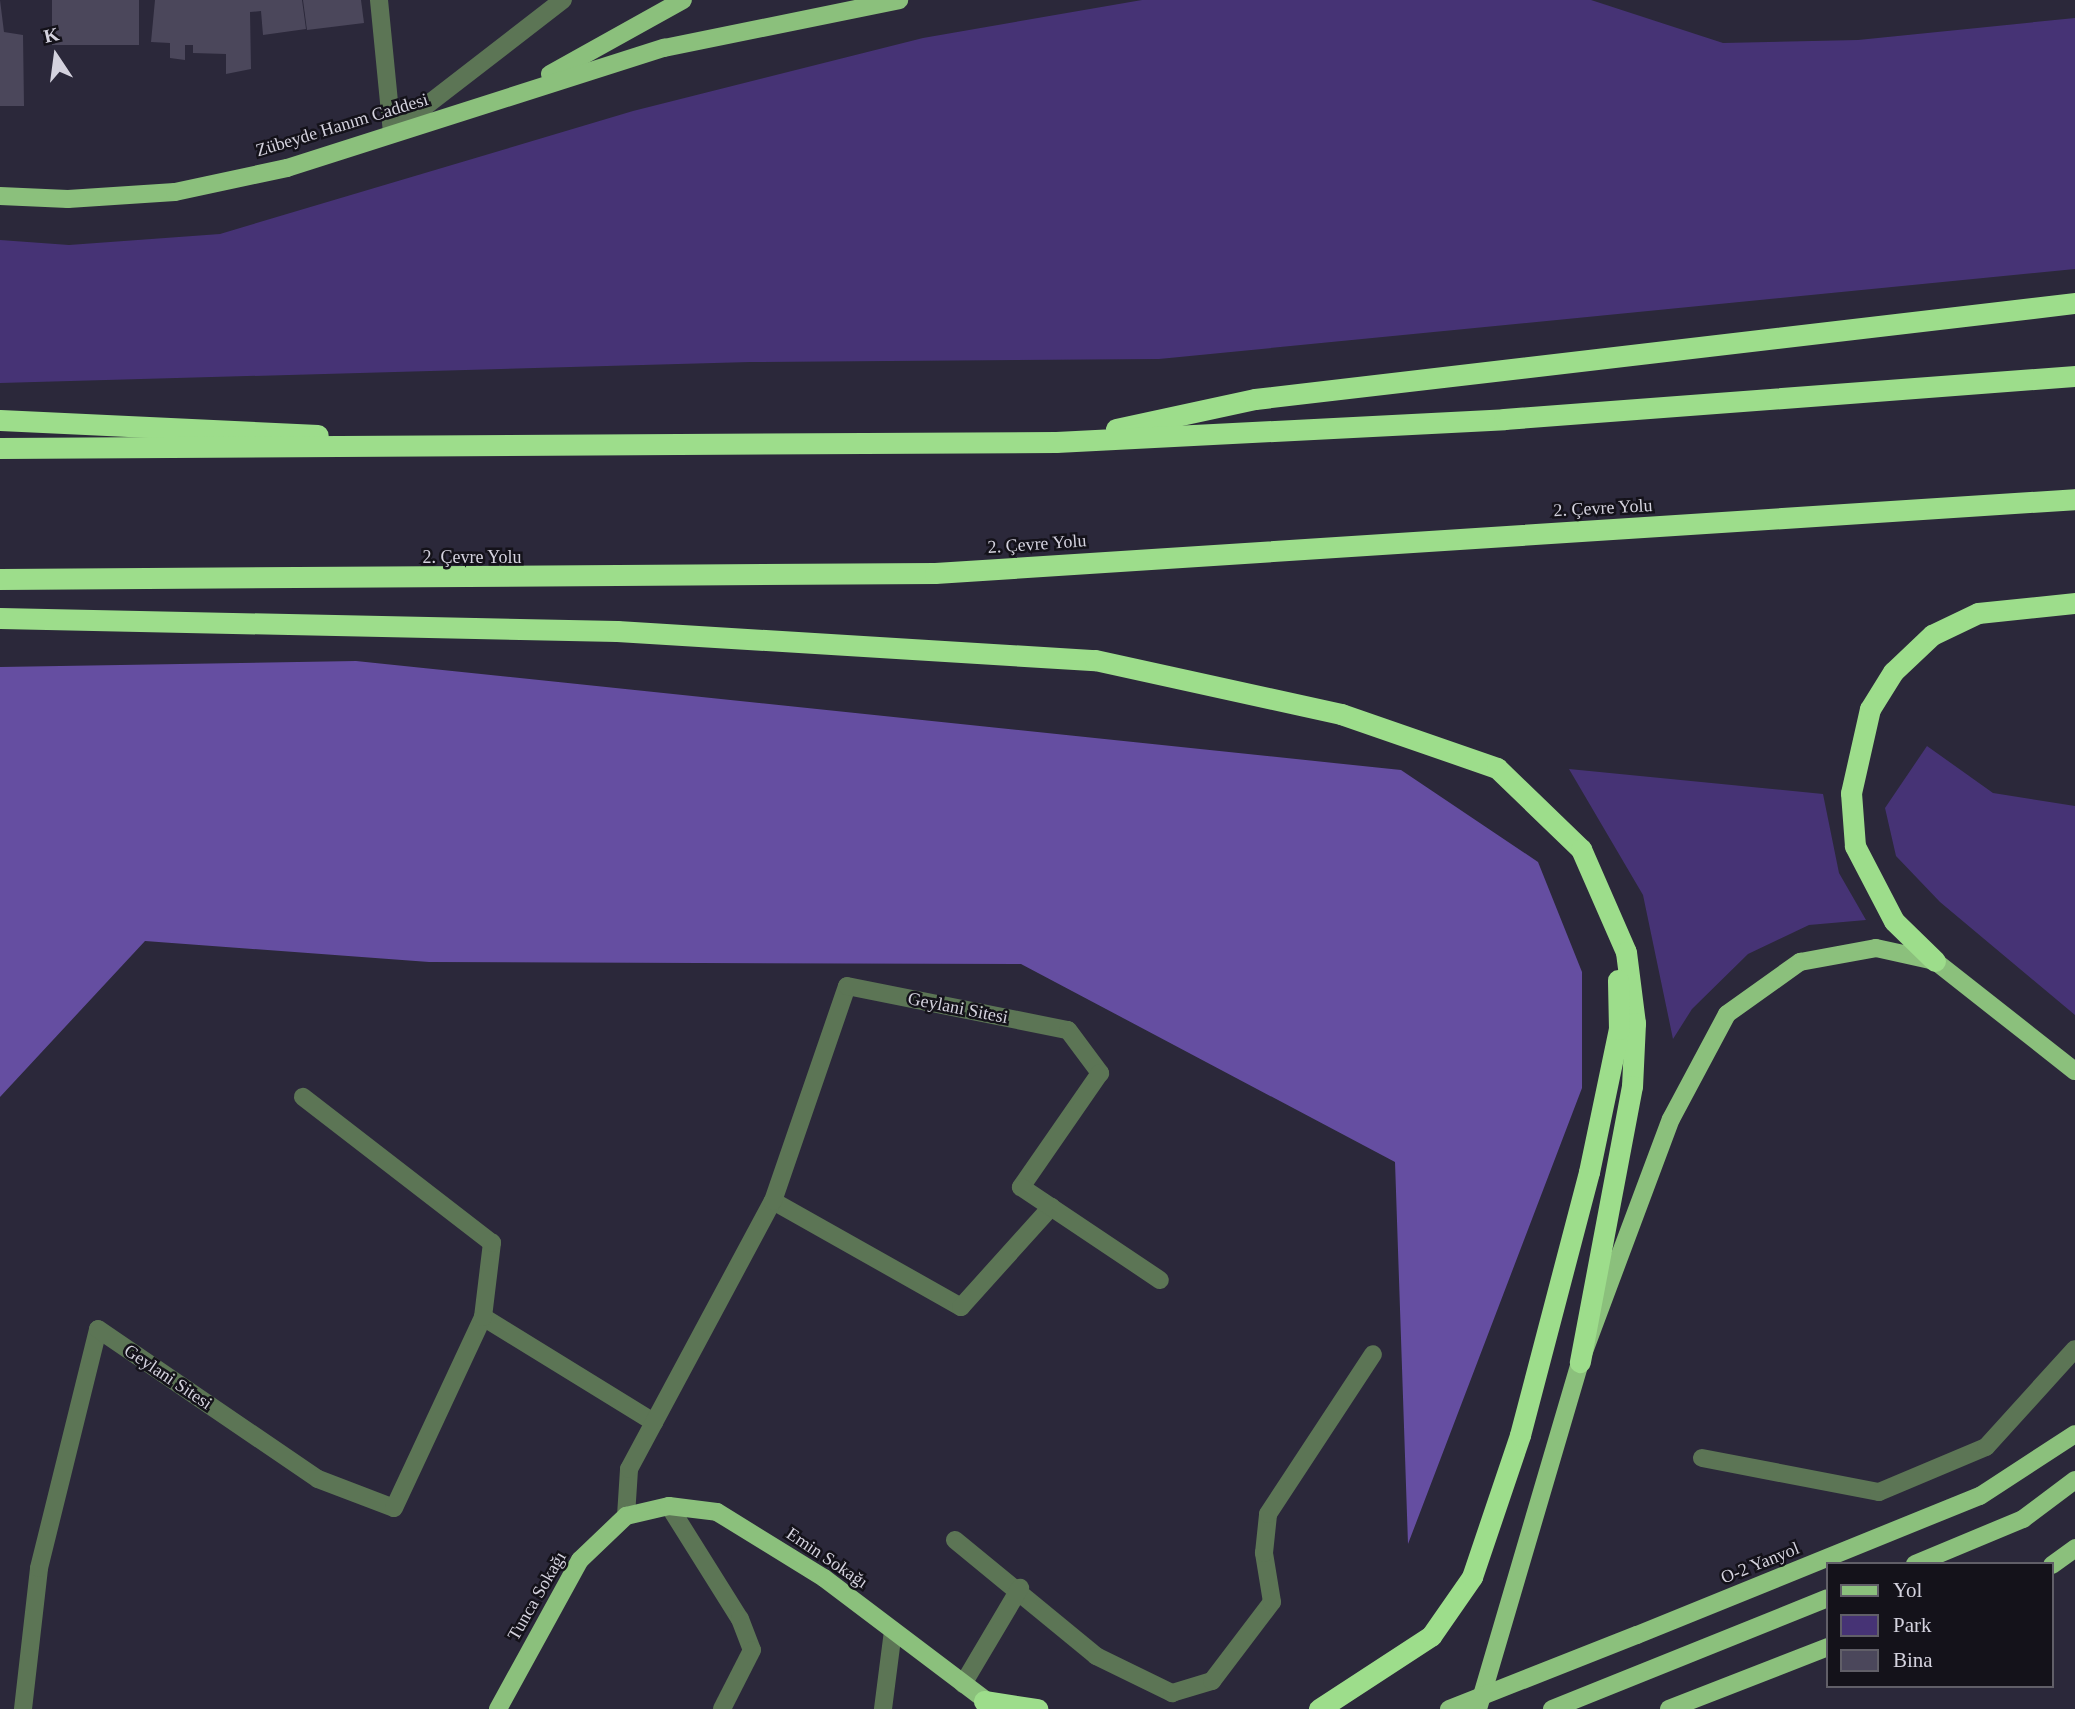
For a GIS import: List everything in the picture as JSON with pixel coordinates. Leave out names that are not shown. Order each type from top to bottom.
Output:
[{"type":"highway","points":[[1056,442],[1255,399],[2075,303]]},
{"type":"highway","points":[[0,448],[597,449],[1056,442],[1504,419],[2075,376]]},
{"type":"highway","points":[[0,420],[597,449]]},
{"type":"highway","name":"2. Çevre Yolu","points":[[0,579],[934,573],[2075,499]]},
{"type":"highway","points":[[1935,961],[1894,921],[1855,846],[1851,793],[1870,709],[1893,672],[1932,635],[1978,612],[2075,603]]},
{"type":"highway","points":[[0,618],[617,631],[1095,660],[1341,714],[1497,768],[1581,849],[1626,952],[1635,1023],[1622,1162],[1580,1362]]},
{"type":"highway","points":[[1319,1709],[1431,1636],[1477,1564],[1520,1435],[1609,1083],[1619,1030],[1618,962],[1599,889]]},
{"type":"highway","points":[[994,1706],[1037,1709]]},
{"type":"main road","points":[[525,88],[683,0]]},
{"type":"main road","points":[[525,88],[664,48],[899,0]]},
{"type":"main road","name":"Zübeyde Hanım Caddesi","points":[[0,196],[68,199],[175,192],[287,168],[525,88]]},
{"type":"main road","points":[[1478,1709],[1580,1362],[1671,1119],[1727,1014],[1772,977],[1842,950],[1876,948],[1935,961],[2075,1071]]},
{"type":"main road","name":"O-2 Yanyol","points":[[1449,1709],[1980,1496],[2075,1434]]},
{"type":"main road","points":[[1920,1562],[2023,1519],[2075,1480]]},
{"type":"main road","name":"Emin Sokağı","points":[[626,1516],[669,1506],[717,1512],[824,1578],[994,1706]]},
{"type":"main road","name":"Tunca Sokağı","points":[[498,1709],[580,1560],[626,1516]]},
{"type":"main road","points":[[2054,1564],[2075,1548]]},
{"type":"main road","points":[[1552,1709],[1826,1599]]},
{"type":"main road","points":[[1669,1709],[1826,1648]]},
{"type":"main road","points":[[994,1706],[1020,1709]]},
{"type":"street","points":[[379,0],[392,132]]},
{"type":"street","points":[[392,132],[563,0]]},
{"type":"street","name":"Geylani Sitesi","points":[[626,1516],[629,1469],[773,1201],[847,986],[1068,1030],[1100,1073],[1021,1187],[1160,1280]]},
{"type":"street","name":"Geylani Sitesi","points":[[23,1709],[39,1568],[98,1329],[318,1479],[394,1508],[483,1317],[492,1242],[303,1097]]},
{"type":"street","points":[[773,1201],[961,1307],[1051,1207]]},
{"type":"street","points":[[483,1317],[654,1422]]},
{"type":"street","points":[[1702,1458],[1879,1492],[1986,1447],[2075,1349]]},
{"type":"street","points":[[955,1540],[1020,1588],[1096,1656],[1172,1693],[1212,1681],[1272,1602],[1264,1553],[1268,1514],[1373,1354]]},
{"type":"street","points":[[669,1506],[740,1619],[752,1650],[722,1709]]},
{"type":"street","points":[[963,1684],[1020,1588]]},
{"type":"street","points":[[883,1709],[893,1631]]},
{"type":"green space","points":[[1142,0],[1591,0],[1723,43],[1858,40],[2075,18],[2075,269],[1159,359],[750,362],[0,383],[0,240],[69,245],[220,234],[633,111],[923,38]]},
{"type":"green space","points":[[1927,746],[1993,793],[2075,806],[2075,1015],[1940,902],[1896,856],[1885,808]]},
{"type":"green space","points":[[1569,769],[1823,794],[1839,873],[1866,920],[1809,925],[1748,954],[1692,1009],[1673,1039],[1643,895]]},
{"type":"shaded area","points":[[356,661],[1401,770],[1538,862],[1582,972],[1582,1088],[1408,1544],[1395,1162],[1021,964],[429,962],[145,941],[0,1097],[0,667]]},
{"type":"building","points":[[0,0],[4,32],[23,35],[24,106],[0,106]]},
{"type":"building","points":[[52,0],[139,0],[139,45],[52,45]]},
{"type":"building","points":[[155,0],[302,0],[306,29],[263,35],[261,11],[250,12],[251,69],[226,74],[226,54],[193,53],[193,45],[185,45],[185,60],[170,58],[170,43],[151,42]]},
{"type":"building","points":[[303,0],[361,0],[364,23],[307,30]]}]
